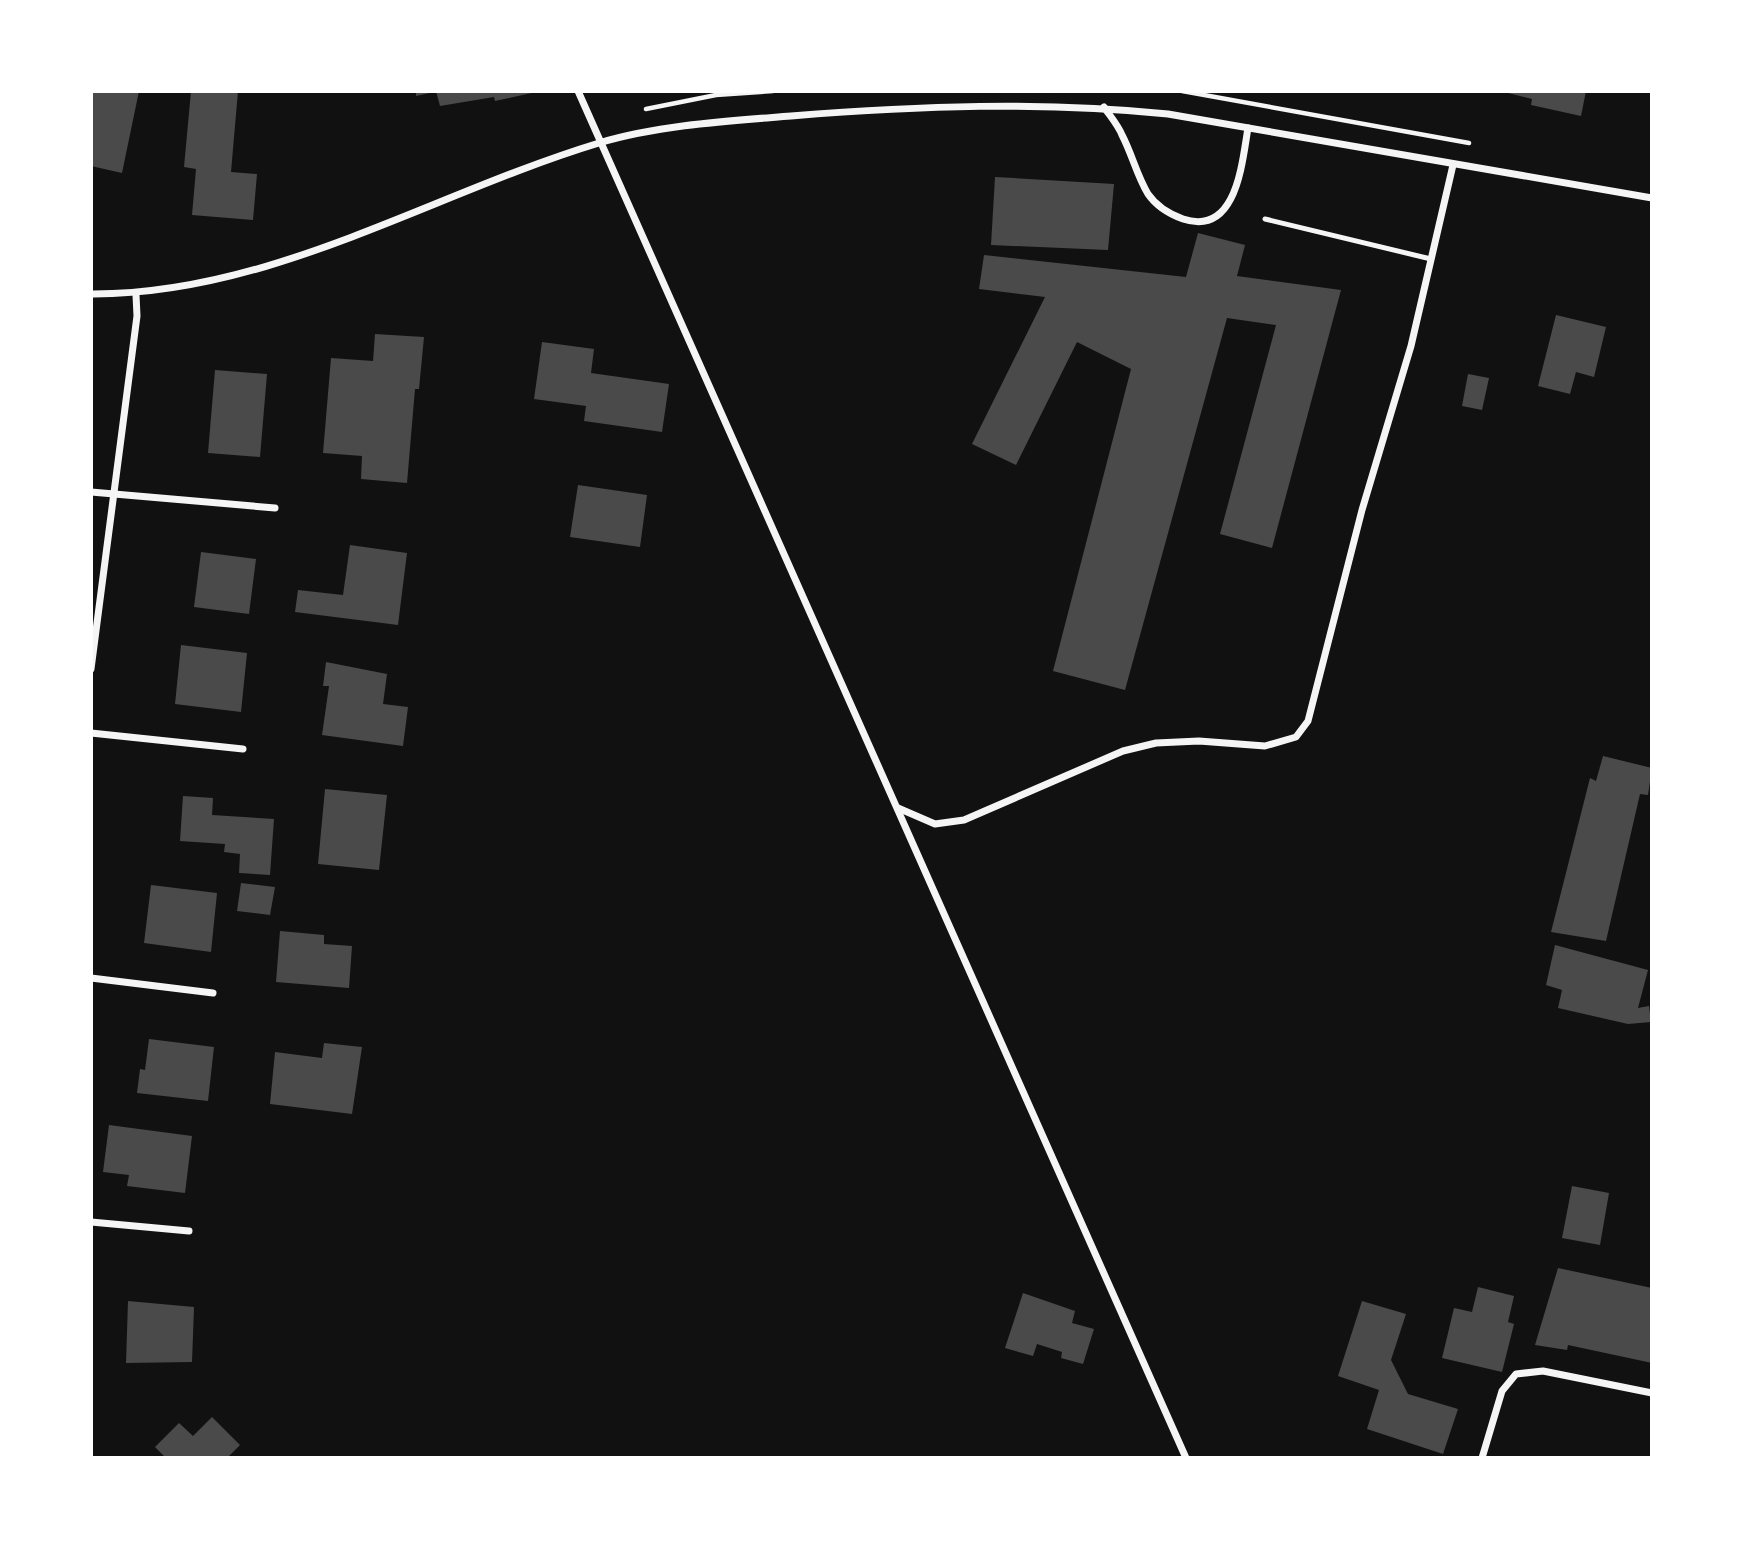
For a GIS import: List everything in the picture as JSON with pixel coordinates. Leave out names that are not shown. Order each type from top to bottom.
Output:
[{"type":"street","points":[[578,91],[1186,1458]]},
{"type":"street","points":[[91,295],[136,295],[232,276],[305,253],[601,143],[716,122],[839,112],[1001,104],[1104,107],[1186,116],[1652,198]]},
{"type":"street","points":[[1104,107],[1122,134],[1149,196],[1161,209],[1189,220],[1208,220],[1219,215],[1229,203],[1237,187],[1248,128]]},
{"type":"street","points":[[897,808],[935,824],[964,820],[1087,765],[1156,743],[1237,742],[1265,746],[1296,737],[1308,721],[1362,510],[1411,346],[1453,165]]},
{"type":"street","points":[[91,669],[137,316],[136,295]]},
{"type":"street","points":[[91,492],[275,508]]},
{"type":"street","points":[[91,733],[243,749]]},
{"type":"street","points":[[91,978],[213,993]]},
{"type":"street","points":[[91,1222],[189,1231]]},
{"type":"street","points":[[1482,1458],[1502,1391],[1516,1374],[1543,1371],[1652,1392]]},
{"type":"lane","points":[[1265,219],[1431,259]]},
{"type":"path","points":[[642,110],[716,95],[774,91]]},
{"type":"path","points":[[1182,91],[1475,144]]},
{"type":"building","points":[[91,91],[139,91],[122,173],[91,166]]},
{"type":"building","points":[[191,91],[238,91],[231,172],[257,174],[253,220],[192,215],[196,169],[184,167]]},
{"type":"building","points":[[416,91],[434,91],[434,92],[416,96]]},
{"type":"building","points":[[436,91],[536,92],[495,101],[494,97],[440,106]]},
{"type":"building","points":[[1500,91],[1586,91],[1581,116],[1531,105],[1532,99]]},
{"type":"building","points":[[995,177],[1114,184],[1108,250],[991,245]]},
{"type":"building","points":[[1198,233],[1245,245],[1237,276],[1341,290],[1272,548],[1220,534],[1276,325],[1227,318],[1125,690],[1053,671],[1131,369],[1077,342],[1016,465],[972,444],[1045,297],[979,289],[984,255],[1186,277]]},
{"type":"building","points":[[1556,315],[1606,327],[1594,377],[1576,372],[1570,394],[1538,386]]},
{"type":"building","points":[[375,334],[424,337],[419,389],[415,389],[407,483],[361,479],[362,456],[323,453],[331,358],[373,361]]},
{"type":"building","points":[[542,342],[594,349],[591,373],[669,384],[662,432],[584,421],[586,406],[534,399]]},
{"type":"building","points":[[215,370],[267,374],[260,457],[208,453]]},
{"type":"building","points":[[1468,374],[1489,378],[1482,410],[1462,406]]},
{"type":"building","points":[[578,485],[647,495],[640,547],[570,537]]},
{"type":"building","points":[[350,545],[407,553],[398,625],[295,612],[298,590],[343,595]]},
{"type":"building","points":[[201,552],[256,559],[249,614],[194,607]]},
{"type":"building","points":[[181,645],[247,653],[241,712],[175,704]]},
{"type":"building","points":[[326,662],[387,674],[383,704],[408,707],[403,746],[322,735],[329,686],[323,686]]},
{"type":"building","points":[[1603,756],[1652,768],[1648,795],[1640,794],[1606,941],[1551,932],[1590,778],[1596,781]]},
{"type":"building","points":[[325,789],[387,795],[379,870],[318,864]]},
{"type":"building","points":[[183,796],[213,798],[212,815],[274,819],[270,875],[239,873],[240,854],[224,852],[225,844],[180,841]]},
{"type":"building","points":[[241,883],[275,887],[270,915],[237,911]]},
{"type":"building","points":[[151,885],[217,893],[211,952],[144,943]]},
{"type":"building","points":[[280,931],[324,935],[324,944],[352,946],[349,988],[276,982]]},
{"type":"building","points":[[1555,945],[1648,970],[1638,1008],[1649,1006],[1651,1022],[1628,1024],[1558,1008],[1562,990],[1546,985]]},
{"type":"building","points":[[149,1039],[214,1047],[208,1101],[137,1093],[140,1069],[145,1070]]},
{"type":"building","points":[[324,1043],[362,1047],[352,1114],[270,1104],[275,1052],[322,1058]]},
{"type":"building","points":[[109,1125],[192,1136],[185,1193],[127,1186],[129,1175],[103,1172]]},
{"type":"building","points":[[1572,1186],[1609,1193],[1600,1245],[1562,1238]]},
{"type":"building","points":[[1558,1268],[1652,1288],[1652,1363],[1568,1345],[1567,1350],[1535,1345]]},
{"type":"building","points":[[1478,1287],[1514,1296],[1508,1322],[1514,1324],[1502,1372],[1442,1358],[1454,1308],[1472,1312]]},
{"type":"building","points":[[1023,1293],[1075,1311],[1072,1323],[1094,1329],[1083,1364],[1061,1358],[1062,1352],[1037,1344],[1033,1356],[1005,1348]]},
{"type":"building","points":[[128,1301],[194,1307],[192,1362],[126,1363]]},
{"type":"building","points":[[1362,1301],[1406,1314],[1391,1360],[1408,1394],[1458,1409],[1443,1454],[1367,1429],[1379,1390],[1338,1376]]},
{"type":"building","points":[[212,1417],[240,1445],[227,1458],[166,1458],[155,1447],[179,1423],[193,1436]]}]
